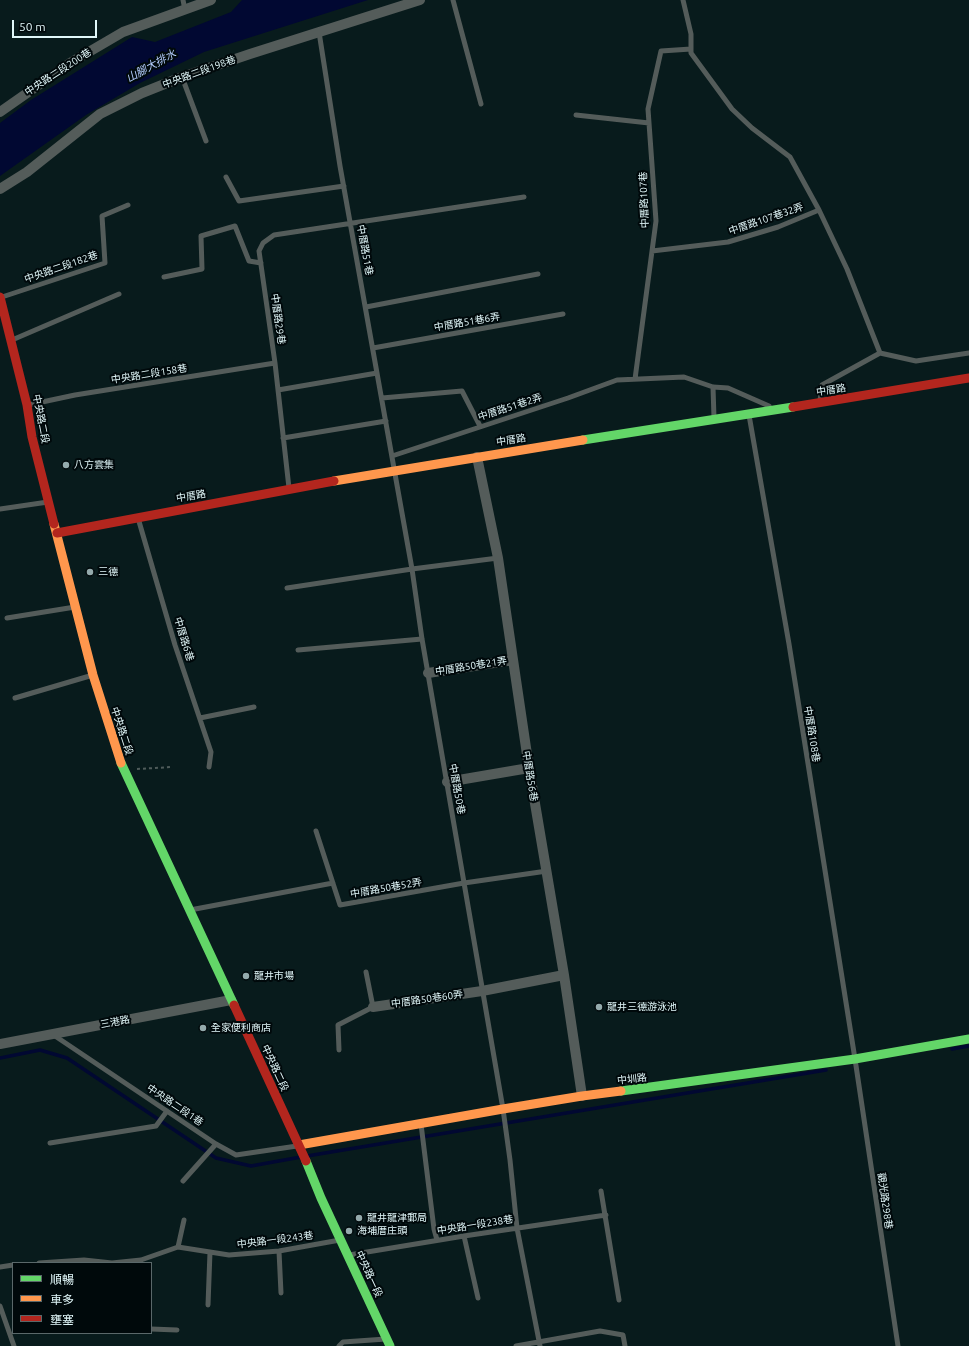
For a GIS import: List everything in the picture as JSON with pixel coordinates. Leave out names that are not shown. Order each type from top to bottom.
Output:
[{"type":"street","name":"中央路二段200巷","points":[[0,112],[70,62],[124,32],[184,5],[212,0]]},
{"type":"street","name":"中央路二段198巷","points":[[0,189],[27,172],[100,114],[142,93],[182,77],[250,54],[420,0]]},
{"type":"street","name":"中央路二段","points":[[0,297],[27,405],[32,437],[94,675],[112,738],[124,770],[300,1145]]},
{"type":"street","name":"中厝路","points":[[57,533],[289,489],[477,457],[748,412],[820,403],[969,378]]},
{"type":"street","name":"中厝路56巷","points":[[477,457],[498,558],[529,768],[564,975],[582,1096]]},
{"type":"street","name":"中厝路50巷21弄","points":[[428,673],[514,660]]},
{"type":"street","points":[[447,782],[529,768]]},
{"type":"street","name":"中厝路50巷60弄","points":[[373,1007],[482,991],[564,975]]},
{"type":"street","name":"三港路","points":[[0,1044],[231,1000]]},
{"type":"street","name":"中圳路","points":[[300,1145],[582,1096],[855,1059],[969,1039]]},
{"type":"street","name":"中央路一段","points":[[300,1145],[321,1198],[388,1342]]},
{"type":"lane","points":[[453,0],[481,104]]},
{"type":"lane","name":"中厝路107巷32弄","points":[[652,251],[728,242],[778,227],[819,210],[790,157],[752,128],[732,109],[691,53],[691,34],[683,0]]},
{"type":"lane","name":"中厝路51巷","points":[[319,32],[344,186],[395,471]]},
{"type":"lane","name":"中厝路107巷","points":[[635,379],[656,221],[648,109],[661,51],[691,49]]},
{"type":"lane","points":[[182,77],[206,141]]},
{"type":"lane","points":[[576,115],[649,123]]},
{"type":"lane","points":[[226,177],[239,200],[344,186]]},
{"type":"lane","points":[[351,224],[524,197]]},
{"type":"lane","name":"中央路二段182巷","points":[[0,297],[104,263],[102,216],[128,205]]},
{"type":"lane","points":[[819,210],[847,269],[880,353]]},
{"type":"lane","name":"中厝路29巷","points":[[289,489],[275,362],[259,250],[263,243],[274,235],[351,224]]},
{"type":"lane","points":[[164,277],[202,269],[201,236],[235,226],[249,261],[261,263]]},
{"type":"lane","points":[[366,307],[538,274]]},
{"type":"lane","points":[[11,340],[119,294]]},
{"type":"lane","name":"中厝路51巷6弄","points":[[373,348],[563,314]]},
{"type":"lane","points":[[820,403],[822,385],[880,353],[916,361],[969,353]]},
{"type":"lane","name":"中央路二段158巷","points":[[27,405],[75,395],[275,362]]},
{"type":"lane","points":[[278,390],[377,373]]},
{"type":"lane","name":"中厝路51巷2弄","points":[[392,456],[568,398],[617,380],[684,377],[713,387],[728,388],[776,409]]},
{"type":"lane","points":[[713,387],[714,418]]},
{"type":"lane","points":[[382,398],[462,391],[480,426]]},
{"type":"lane","name":"中厝路108巷","points":[[748,412],[789,644],[855,1059]]},
{"type":"lane","points":[[284,438],[386,421]]},
{"type":"lane","name":"中厝路50巷","points":[[395,471],[412,569],[422,639],[503,1109],[518,1228],[540,1344]]},
{"type":"lane","points":[[0,509],[49,502]]},
{"type":"lane","name":"中厝路6巷","points":[[138,517],[175,645],[211,752],[209,767]]},
{"type":"lane","points":[[287,588],[412,569],[498,558]]},
{"type":"lane","points":[[7,618],[76,607]]},
{"type":"lane","points":[[298,650],[422,639]]},
{"type":"lane","points":[[15,698],[94,675]]},
{"type":"lane","points":[[200,718],[254,706]]},
{"type":"lane","name":"中厝路50巷52弄","points":[[316,831],[340,905],[464,883]]},
{"type":"lane","points":[[464,883],[547,871]]},
{"type":"lane","points":[[189,910],[333,883]]},
{"type":"lane","points":[[366,972],[373,1007]]},
{"type":"lane","name":"中厝路50巷60弄","points":[[339,1050],[338,1025],[373,1007]]},
{"type":"lane","name":"中央路二段1巷","points":[[51,1034],[216,1144],[236,1155],[300,1145]]},
{"type":"lane","name":"觀光路298巷","points":[[855,1059],[898,1346]]},
{"type":"lane","points":[[50,1143],[156,1126],[167,1111]]},
{"type":"lane","points":[[421,1123],[434,1229],[437,1240]]},
{"type":"lane","points":[[183,1181],[216,1144]]},
{"type":"lane","points":[[601,1191],[619,1300]]},
{"type":"lane","name":"中央路一段238巷","points":[[348,1255],[606,1215]]},
{"type":"lane","points":[[178,1247],[184,1220]]},
{"type":"lane","points":[[464,1236],[478,1298]]},
{"type":"lane","name":"中央路一段243巷","points":[[126,1262],[141,1260],[178,1247],[230,1255],[279,1251],[341,1240]]},
{"type":"lane","points":[[279,1251],[280,1293]]},
{"type":"lane","points":[[208,1305],[210,1252]]},
{"type":"lane","name":"中央路一段243巷","points":[[54,1262],[84,1260],[103,1262]]},
{"type":"lane","points":[[0,1267],[12,1265]]},
{"type":"lane","points":[[0,1306],[14,1346]]},
{"type":"lane","points":[[152,1329],[176,1330]]},
{"type":"lane","points":[[516,1346],[540,1344],[600,1331],[623,1335],[625,1346]]},
{"type":"lane","points":[[340,1346],[343,1342],[388,1342]]},
{"type":"path","points":[[124,770],[172,767]]},
{"type":"water","name":"山腳大排水","points":[[242,0],[368,0],[204,52],[140,83],[86,115],[0,176],[0,123],[31,100],[132,37],[155,42],[231,12]]},
{"type":"waterway","points":[[952,1049],[969,1046]]},
{"type":"waterway","points":[[0,1058],[40,1050],[67,1058],[216,1158],[251,1166],[301,1157]]},
{"type":"waterway","points":[[307,1156],[826,1070]]},
{"type":"traffic: fast","points":[[583,440],[793,407]]},
{"type":"traffic: fast","points":[[121,763],[234,1005]]},
{"type":"traffic: fast","points":[[621,1091],[855,1059],[969,1039]]},
{"type":"traffic: fast","points":[[306,1161],[321,1198],[390,1346]]},
{"type":"traffic: slow","points":[[334,481],[583,440]]},
{"type":"traffic: slow","points":[[54,524],[93,675],[121,763]]},
{"type":"traffic: slow","points":[[299,1145],[503,1109],[621,1091]]},
{"type":"traffic: jam","points":[[0,297],[27,405],[32,437],[54,524]]},
{"type":"traffic: jam","points":[[793,407],[969,378]]},
{"type":"traffic: jam","points":[[57,533],[334,481]]},
{"type":"traffic: jam","points":[[234,1005],[306,1161]]},
{"type":"place","name":"八方雲集","points":[[66,465]]},
{"type":"place","name":"三德","points":[[90,572]]},
{"type":"place","name":"龍井市場","points":[[246,976]]},
{"type":"place","name":"龍井三德游泳池","points":[[599,1007]]},
{"type":"place","name":"全家便利商店","points":[[203,1028]]},
{"type":"place","name":"龍井龍津郵局","points":[[359,1218]]},
{"type":"place","name":"海埔厝庄頭","points":[[349,1231]]}]
